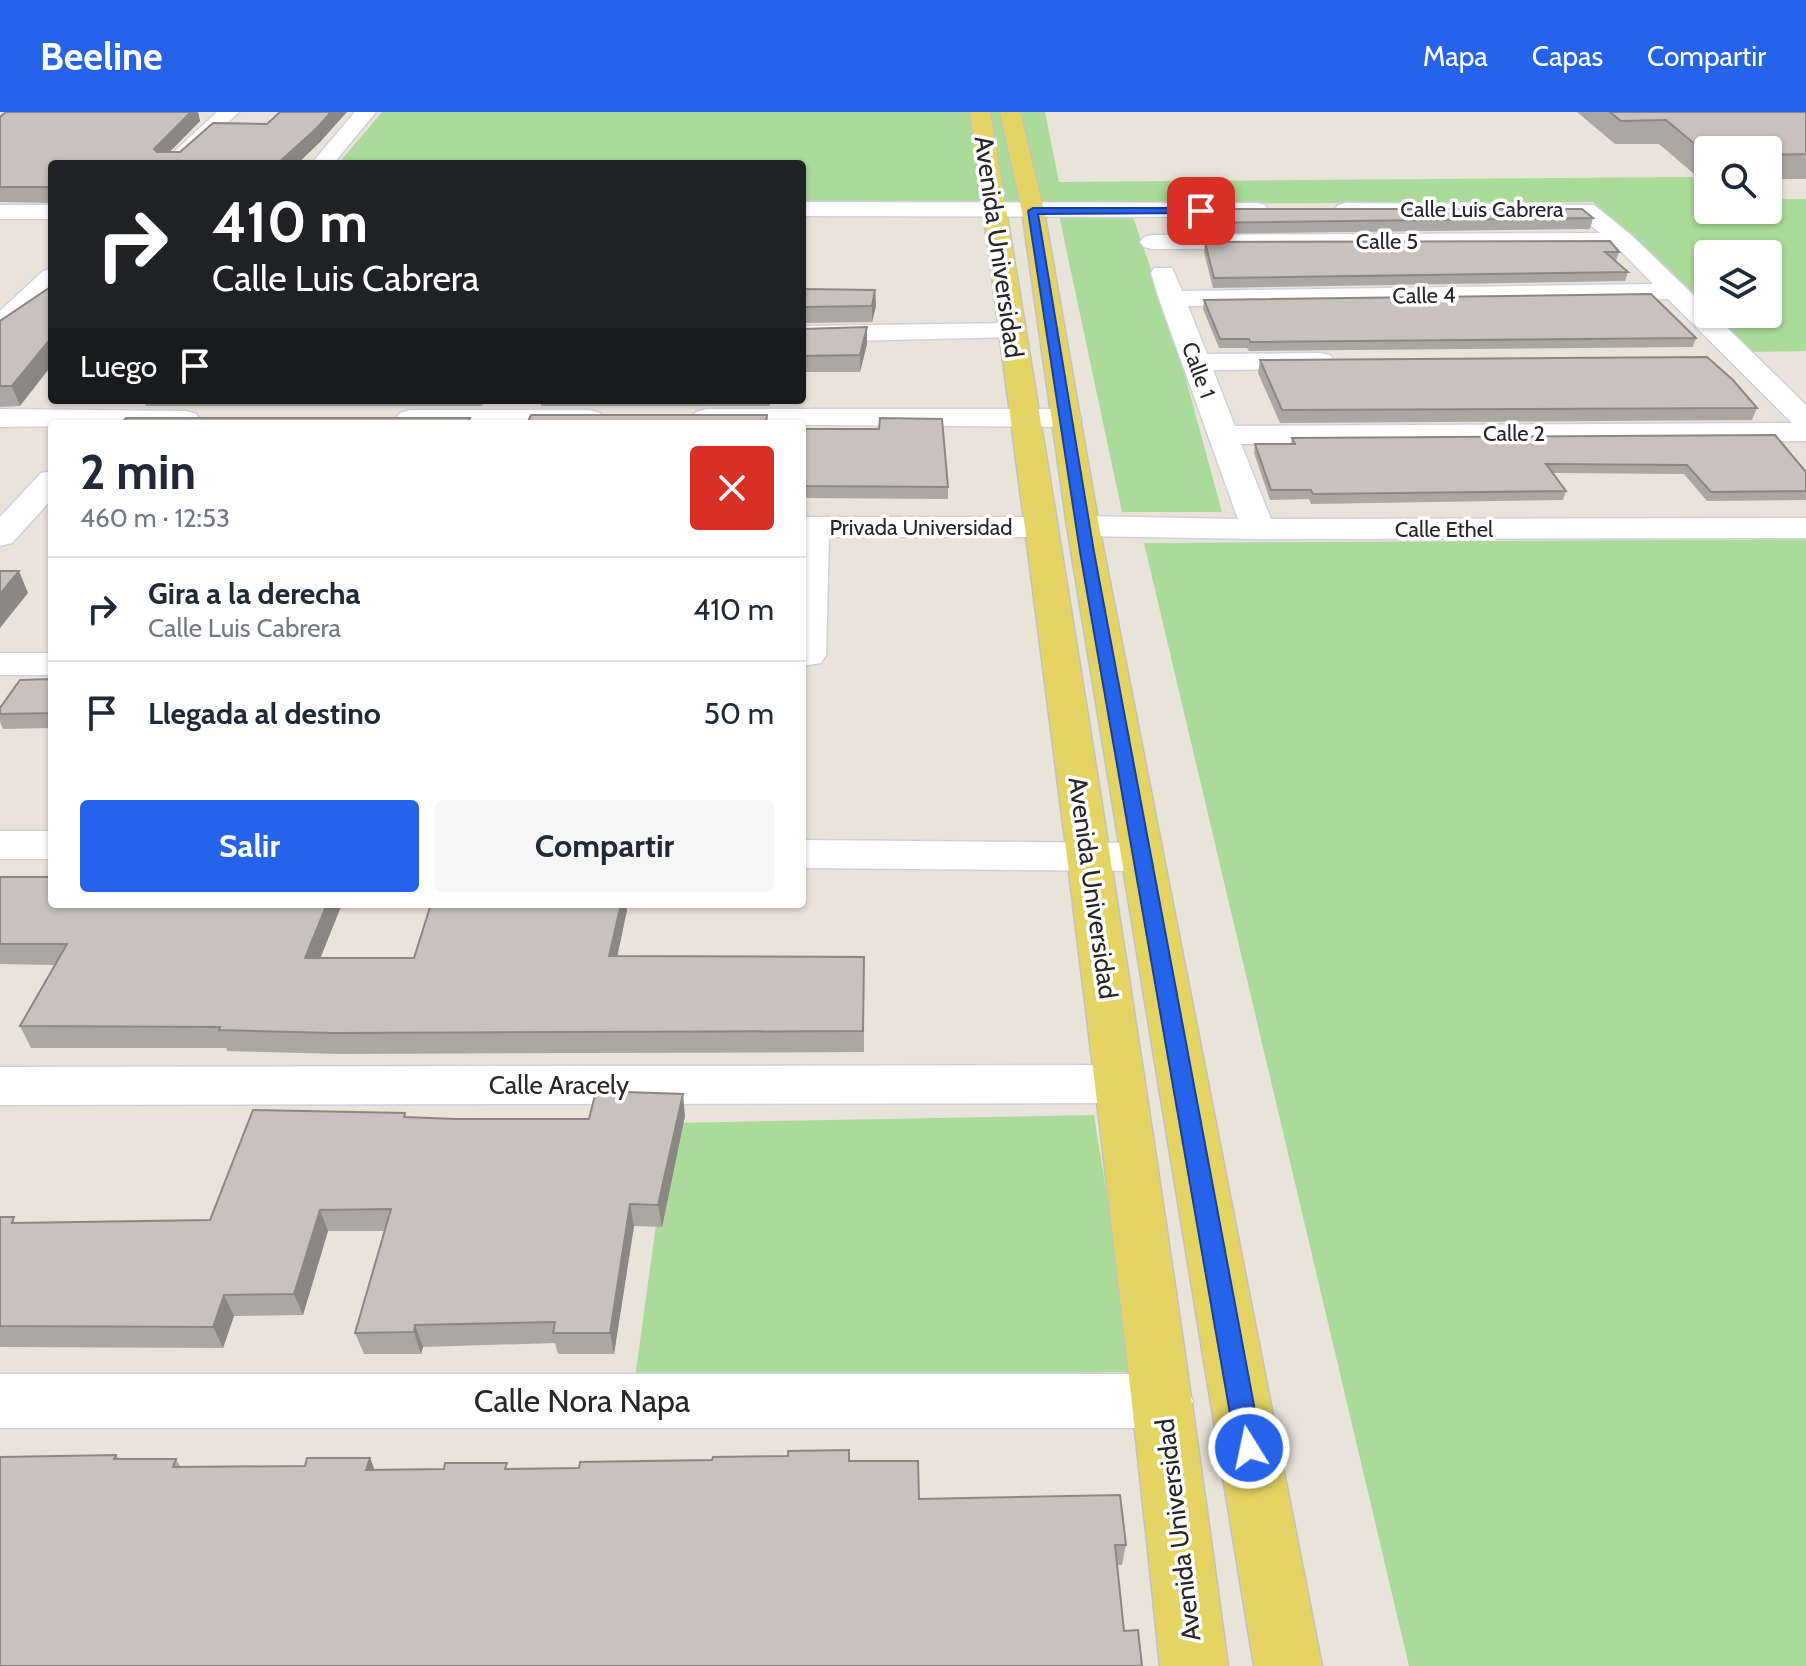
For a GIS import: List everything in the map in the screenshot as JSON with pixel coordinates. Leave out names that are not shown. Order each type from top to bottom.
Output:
[{"type":"main road","name":"Avenida Universidad","points":[[980,112],[1013,210],[1045,418],[1039,527],[1091,857],[1118,1084],[1163,1401],[1194,1666]]},
{"type":"main road","name":"Avenida Universidad","points":[[1010,112],[1012,331],[1083,526],[1288,1666]]},
{"type":"street","points":[[176,160],[229,112]]},
{"type":"street","points":[[325,160],[366,112]]},
{"type":"street","points":[[806,209],[1282,210]]},
{"type":"street","name":"Calle Luis Cabrera","points":[[1329,210],[1586,210],[1623,240]]},
{"type":"street","name":"Calle 1","points":[[1140,211],[1258,529]]},
{"type":"street","points":[[0,212],[48,212]]},
{"type":"street","points":[[1623,240],[1806,421]]},
{"type":"street","name":"Calle 5","points":[[1152,242],[1623,240]]},
{"type":"street","points":[[0,325],[48,280]]},
{"type":"street","name":"Calle 4","points":[[1172,299],[1675,291]]},
{"type":"street","points":[[806,334],[1012,331]]},
{"type":"street","points":[[1711,358],[1742,358]]},
{"type":"street","points":[[1196,362],[1352,361]]},
{"type":"street","points":[[0,418],[114,415],[220,419]]},
{"type":"street","points":[[678,418],[1045,418]]},
{"type":"street","points":[[378,419],[615,419]]},
{"type":"street","name":"Calle 2","points":[[1223,435],[1806,432]]},
{"type":"street","points":[[4,531],[48,484]]},
{"type":"street","name":"Calle Ethel","points":[[1083,526],[1258,529],[1806,528]]},
{"type":"street","points":[[4,531],[48,527]]},
{"type":"street","points":[[806,655],[807,527]]},
{"type":"street","name":"Privada Universidad","points":[[807,527],[1039,527]]},
{"type":"street","points":[[1051,601],[1097,602]]},
{"type":"street","points":[[0,664],[48,664]]},
{"type":"street","points":[[0,845],[48,845]]},
{"type":"street","points":[[806,854],[1142,857]]},
{"type":"street","name":"Calle Aracely","points":[[0,1086],[1118,1084]]},
{"type":"street","name":"Calle Nora Napa","points":[[0,1401],[1163,1401]]},
{"type":"green space","points":[[382,112],[1045,112],[1059,182],[1694,177],[1694,224],[1782,224],[1782,199],[1806,199],[1806,351],[1746,352],[1722,328],[1782,328],[1782,240],[1694,240],[1694,301],[1593,202],[806,205],[806,160],[341,160]]},
{"type":"green space","points":[[1132,214],[1175,339],[1222,512],[1122,512],[1059,215]]},
{"type":"green space","points":[[1806,539],[1806,1666],[1409,1666],[1144,543]]},
{"type":"green space","points":[[1094,1115],[1135,1372],[635,1378],[670,1123]]},
{"type":"building","points":[[6,112],[191,112],[154,149],[157,152],[180,152],[213,123],[267,124],[280,112],[331,112],[281,160],[48,160],[48,187],[0,187],[0,117]]},
{"type":"building","points":[[1610,112],[1806,112],[1806,154],[1782,155],[1782,136],[1694,136],[1694,143],[1666,120],[1621,121]]},
{"type":"building","points":[[1197,209],[1582,209],[1593,218],[1201,223]]},
{"type":"building","points":[[1610,241],[1619,252],[1605,252],[1628,272],[1214,278],[1205,242]]},
{"type":"building","points":[[48,289],[48,342],[12,386],[0,386],[0,321]]},
{"type":"building","points":[[806,289],[875,290],[872,306],[806,307]]},
{"type":"building","points":[[1651,294],[1696,338],[1250,342],[1249,339],[1220,339],[1204,300]]},
{"type":"building","points":[[867,327],[860,355],[806,356],[806,329]]},
{"type":"building","points":[[1707,357],[1733,380],[1757,408],[1282,410],[1260,360]]},
{"type":"building","points":[[531,415],[767,415],[766,420],[529,420]]},
{"type":"building","points":[[126,418],[470,418],[469,420],[124,420]]},
{"type":"building","points":[[880,418],[942,419],[948,487],[806,486],[806,429],[879,429]]},
{"type":"building","points":[[1775,435],[1806,472],[1806,491],[1711,492],[1687,465],[1546,464],[1566,491],[1313,494],[1311,490],[1271,490],[1255,444],[1295,444],[1292,438]]},
{"type":"building","points":[[0,571],[19,571],[0,594]]},
{"type":"building","points":[[48,679],[48,713],[0,714],[0,708],[20,680]]},
{"type":"building","points":[[0,877],[48,877],[48,908],[325,908],[305,958],[414,958],[430,908],[620,908],[609,956],[864,957],[863,1031],[333,1033],[219,1030],[220,1027],[20,1026],[67,944],[0,944]]},
{"type":"building","points":[[596,1091],[683,1094],[658,1205],[630,1204],[610,1333],[553,1333],[555,1322],[415,1325],[414,1332],[355,1333],[391,1209],[320,1210],[294,1294],[224,1295],[213,1327],[0,1326],[0,1217],[14,1217],[12,1223],[210,1220],[253,1110],[405,1113],[404,1117],[456,1119],[589,1119]]},
{"type":"building","points":[[849,1450],[849,1461],[918,1461],[919,1499],[1120,1495],[1126,1545],[1115,1545],[1124,1631],[1138,1630],[1142,1666],[0,1666],[0,1457],[116,1455],[114,1459],[176,1459],[173,1467],[305,1466],[307,1458],[370,1458],[366,1470],[444,1469],[445,1463],[507,1463],[505,1469],[579,1468],[580,1462],[712,1460],[713,1457],[788,1456],[788,1451]]},
{"type":"route","points":[[1201,211],[1033,211],[1087,552],[1249,1448]]}]
